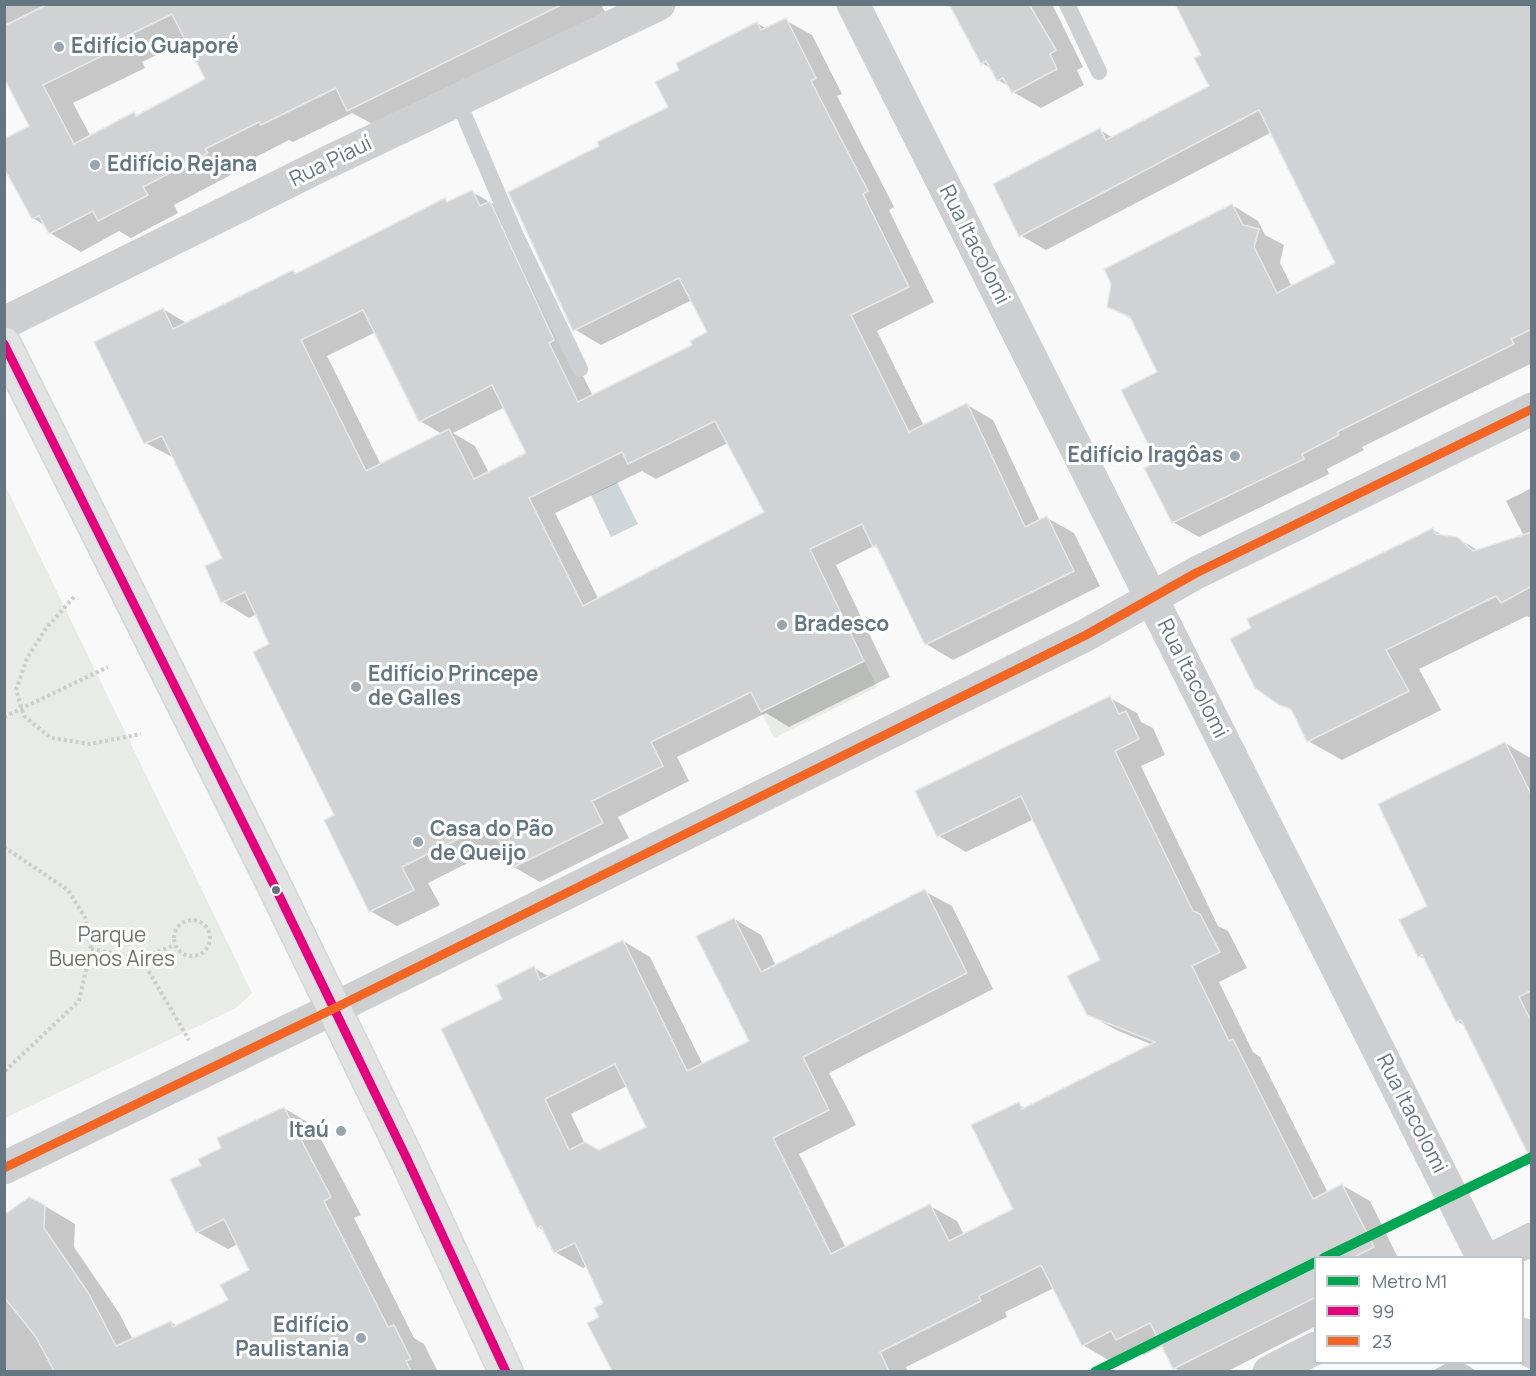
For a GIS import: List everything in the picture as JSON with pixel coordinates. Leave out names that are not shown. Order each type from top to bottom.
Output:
[{"type":"main road","points":[[4,344],[407,1159],[506,1371]]},
{"type":"street","name":"Rua Piauí","points":[[4,323],[313,170],[659,4]]},
{"type":"street","name":"Rua Itacolomi","points":[[853,4],[1482,1256]]},
{"type":"street","points":[[4,1168],[333,1009],[1153,600],[1196,573],[1532,409]]},
{"type":"street","points":[[1496,1256],[1532,1239]]},
{"type":"street","points":[[1524,1338],[1532,1352]]},
{"type":"street","points":[[1269,1371],[1314,1349]]},
{"type":"lane","points":[[1067,4],[1099,72]]},
{"type":"lane","points":[[458,101],[516,236],[580,369]]},
{"type":"path","points":[[74,597],[47,627],[27,658],[16,690],[24,716],[51,738],[90,744],[141,734]]},
{"type":"path","points":[[4,717],[108,667]]},
{"type":"path","points":[[4,847],[68,890],[86,920],[91,949],[79,1001],[4,1072]]},
{"type":"path","points":[[187,921],[204,925],[210,935],[208,946],[200,955],[183,954],[175,945],[175,933],[187,921]]},
{"type":"path","points":[[91,949],[141,958],[175,945]]},
{"type":"path","points":[[141,958],[192,1044]]},
{"type":"green space","name":"Parque Buenos Aires","points":[[5,485],[252,993],[236,1008],[5,1118]]},
{"type":"green space","points":[[864,661],[877,687],[774,738],[761,712]]},
{"type":"shaded area","points":[[617,482],[638,524],[611,537],[591,495]]},
{"type":"building","points":[[48,4],[563,4],[347,111],[336,88],[261,125],[259,122],[205,149],[208,153],[143,187],[148,195],[98,221],[93,211],[49,234],[39,216],[32,219],[4,168],[4,139],[29,126],[4,78],[4,26]],"holes":[[[172,14],[205,79],[136,116],[134,112],[74,144],[43,85],[114,50],[111,44]]]},
{"type":"building","points":[[949,4],[1029,4],[1056,50],[1050,54],[1057,69],[1012,93],[1003,78],[997,81],[986,61],[981,64]]},
{"type":"building","points":[[1175,4],[1532,4],[1532,329],[1511,339],[1514,344],[1337,432],[1339,435],[1302,454],[1304,459],[1172,523],[1144,468],[1157,462],[1121,390],[1157,372],[1130,317],[1107,307],[1111,284],[1104,269],[1232,204],[1243,225],[1259,229],[1254,247],[1277,293],[1335,263],[1259,110],[1019,237],[993,184],[1100,128],[1106,140],[1209,86],[1194,58],[1201,55]]},
{"type":"building","points":[[786,18],[816,78],[811,81],[868,191],[863,194],[909,287],[851,315],[909,432],[967,403],[1025,527],[1047,516],[1074,571],[925,645],[876,545],[873,547],[862,524],[810,549],[864,661],[761,712],[751,692],[651,742],[663,766],[592,801],[603,823],[512,868],[490,823],[402,867],[414,890],[369,912],[324,820],[334,815],[253,652],[269,644],[245,592],[221,603],[205,566],[222,558],[162,436],[144,444],[94,342],[163,308],[173,329],[293,270],[295,274],[445,198],[447,202],[472,190],[480,206],[490,201],[554,340],[549,343],[578,402],[692,345],[690,341],[707,332],[679,278],[573,331],[508,192],[599,146],[597,142],[668,107],[655,82],[679,70],[676,63],[757,22],[761,30]],"holes":[[[363,310],[419,422],[492,385],[526,453],[474,479],[449,429],[366,471],[301,340]],[[715,421],[764,512],[583,606],[529,498],[622,452],[628,464]]]},
{"type":"building","points":[[1433,528],[1436,534],[1457,537],[1473,551],[1532,532],[1532,586],[1501,603],[1496,596],[1386,650],[1409,691],[1307,742],[1291,709],[1279,705],[1255,688],[1230,639],[1251,628],[1247,619]]},
{"type":"building","points":[[1110,696],[1119,714],[1126,711],[1139,739],[1115,751],[1193,911],[1200,914],[1220,952],[1192,966],[1229,1041],[1233,1039],[1313,1199],[1342,1184],[1374,1247],[1356,1256],[1314,1256],[1314,1298],[1173,1369],[1150,1323],[1116,1340],[1111,1331],[1082,1346],[1041,1265],[979,1296],[981,1301],[880,1352],[889,1371],[612,1371],[587,1323],[599,1317],[594,1308],[603,1303],[575,1243],[554,1253],[541,1226],[537,1228],[441,1029],[502,999],[496,985],[534,966],[540,980],[623,940],[687,1071],[749,1041],[696,936],[734,918],[761,972],[925,889],[967,973],[803,1057],[829,1110],[773,1138],[831,1254],[930,1204],[949,1241],[1013,1209],[971,1125],[1019,1102],[1022,1109],[1155,1042],[1087,1015],[1067,976],[1100,960],[1021,796],[937,837],[915,791]],"holes":[[[615,1064],[646,1127],[599,1150],[585,1142],[569,1150],[545,1099]]]},
{"type":"building","points":[[1505,742],[1532,796],[1532,990],[1519,997],[1532,1023],[1532,1162],[1461,1020],[1456,1022],[1422,955],[1418,957],[1399,920],[1427,906],[1378,804]]},
{"type":"building","points":[[284,1107],[331,1197],[324,1201],[388,1327],[394,1325],[411,1359],[406,1361],[411,1371],[54,1371],[36,1337],[4,1297],[4,1215],[29,1197],[45,1205],[44,1228],[89,1294],[116,1346],[171,1321],[173,1327],[228,1300],[220,1285],[249,1270],[224,1219],[196,1233],[170,1179],[201,1165],[198,1159],[221,1148],[217,1138]]},
{"type":"metro line","name":"M1","points":[[1328,1256],[1532,1157]]},
{"type":"metro line","name":"M1","points":[[1095,1372],[1314,1263]]},
{"type":"transit line","name":"99","points":[[4,344],[274,885],[407,1159],[506,1372]]},
{"type":"transit line","name":"23","points":[[4,1168],[333,1009],[1086,635],[1196,573],[1532,409]]},
{"type":"place","name":"Edifício Guaporé","points":[[59,47]]},
{"type":"place","name":"Edifício Rejana","points":[[95,165]]},
{"type":"place","name":"Edifício Iragôas","points":[[1235,456]]},
{"type":"place","name":"Bradesco","points":[[782,625]]},
{"type":"place","name":"Edifício Princepe de Galles","points":[[356,687]]},
{"type":"place","name":"Casa do Pão de Queijo","points":[[418,842]]},
{"type":"place","name":"Itaú","points":[[341,1131]]},
{"type":"place","name":"Edifício Paulistania","points":[[361,1338]]}]
